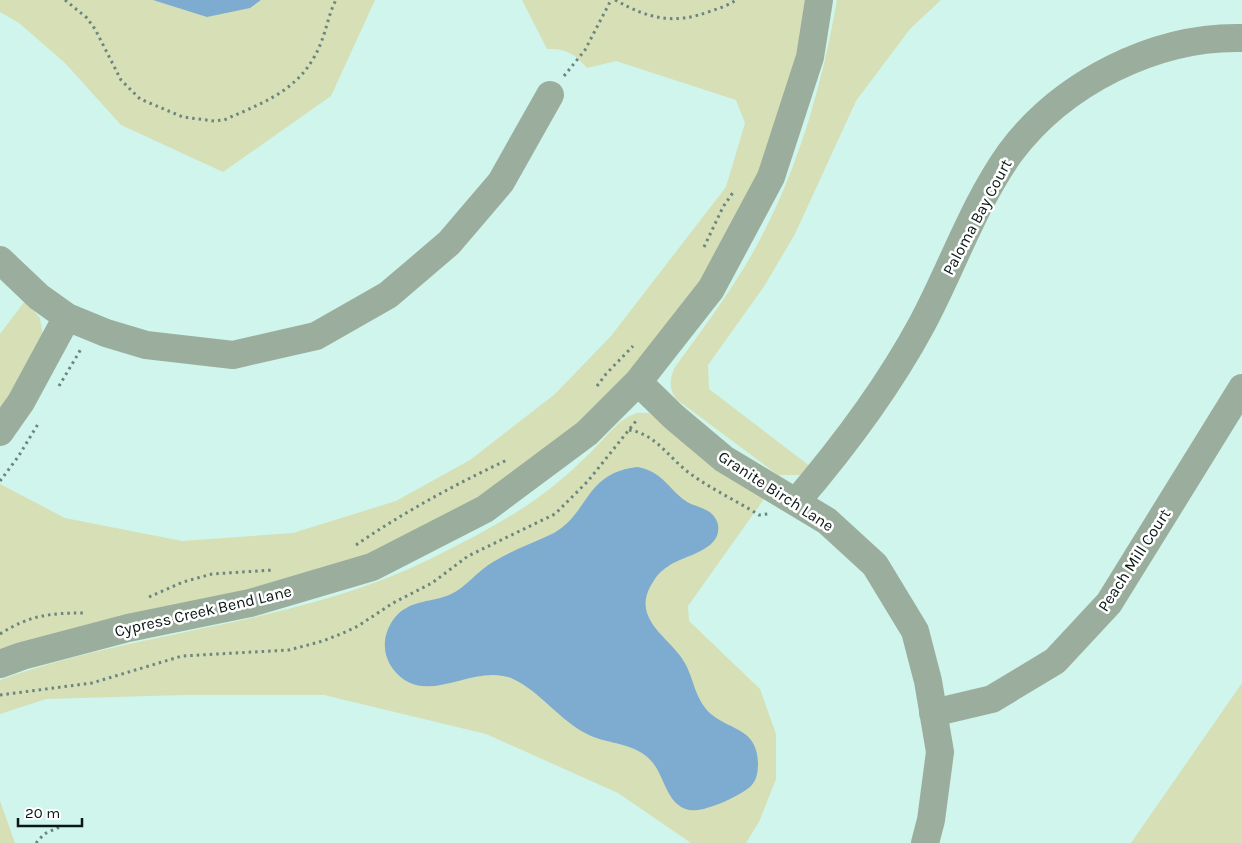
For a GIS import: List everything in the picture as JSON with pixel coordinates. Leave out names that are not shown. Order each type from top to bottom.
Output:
[{"type":"street","name":"Cypress Creek Bend Lane","points":[[0,664],[22,656],[128,628],[250,603],[372,567],[485,509],[586,433],[638,382],[711,289],[771,177],[810,57],[819,0]]},
{"type":"street","name":"Paloma Bay Court","points":[[786,510],[842,448],[894,373],[922,324],[994,179],[1010,154],[1029,130],[1054,107],[1086,84],[1126,61],[1163,49],[1197,41],[1242,38]]},
{"type":"street","points":[[0,260],[39,297],[67,317],[106,333],[146,345],[233,355],[316,336],[388,295],[449,244],[501,182],[550,95]]},
{"type":"street","points":[[0,432],[21,402],[67,317]]},
{"type":"street","name":"Granite Birch Lane","points":[[638,382],[674,417],[786,510],[827,521],[876,565],[914,631],[928,681],[940,752],[931,820],[925,843]]},
{"type":"street","name":"Peach Mill Court","points":[[933,714],[992,698],[1055,661],[1109,603],[1242,388]]},
{"type":"path","points":[[65,0],[87,18],[96,29],[121,80],[140,99],[182,118],[214,121],[224,120],[276,96],[294,85],[316,55],[336,0]]},
{"type":"path","points":[[550,95],[585,50],[611,0]]},
{"type":"path","points":[[615,0],[652,18],[666,19],[691,18],[736,0]]},
{"type":"path","points":[[702,250],[723,207],[738,184]]},
{"type":"path","points":[[593,391],[606,374],[638,343]]},
{"type":"path","points":[[629,430],[646,434],[686,470],[759,515],[786,510]]},
{"type":"path","points":[[354,547],[390,521],[434,496],[511,458]]},
{"type":"path","points":[[143,599],[183,582],[212,574],[275,570]]},
{"type":"path","points":[[0,634],[23,620],[35,616],[92,612]]},
{"type":"path","points":[[36,843],[44,834],[62,826]]},
{"type":"green space","points":[[0,0],[375,0],[331,96],[223,172],[121,125],[65,63],[19,23],[0,12]]},
{"type":"green space","points":[[522,0],[809,0],[792,88],[757,179],[707,276],[655,349],[562,441],[484,496],[424,530],[321,575],[0,652],[0,484],[65,518],[182,541],[293,533],[396,501],[470,460],[555,394],[611,336],[726,187],[745,123],[736,100],[616,61],[587,68],[570,53],[547,49]]},
{"type":"green space","points":[[837,0],[941,0],[910,29],[856,101],[795,234],[765,285],[708,365],[709,389],[811,467],[802,475],[778,475],[676,399],[672,391],[671,380],[675,367],[722,302],[748,261],[765,231],[793,167],[823,68]]},
{"type":"green space","points":[[25,301],[40,318],[43,337],[0,421],[0,334]]},
{"type":"green space","points":[[636,413],[649,413],[725,472],[764,499],[688,606],[689,621],[760,689],[776,734],[776,779],[759,822],[746,843],[691,843],[618,793],[486,734],[324,695],[184,695],[46,699],[0,714],[0,680],[111,648],[280,611],[335,596],[389,577],[442,553],[499,523],[540,496],[574,468],[623,420]]},
{"type":"green space","points":[[1242,683],[1242,843],[1131,843]]},
{"type":"green space","points":[[0,801],[15,843],[0,843]]},
{"type":"water","points":[[153,0],[261,0],[250,8],[207,17]]},
{"type":"water","points":[[637,467],[654,473],[683,499],[710,512],[718,525],[718,533],[709,546],[677,561],[658,575],[647,595],[646,607],[649,618],[655,628],[680,655],[686,665],[706,709],[719,720],[748,737],[757,752],[757,772],[755,781],[751,786],[731,799],[703,809],[689,810],[676,803],[653,763],[639,751],[587,734],[532,691],[513,679],[498,675],[482,676],[434,686],[420,686],[406,681],[393,669],[386,652],[385,641],[388,630],[395,617],[404,609],[455,592],[493,562],[554,533],[565,525],[597,485],[607,477],[620,471]]}]
